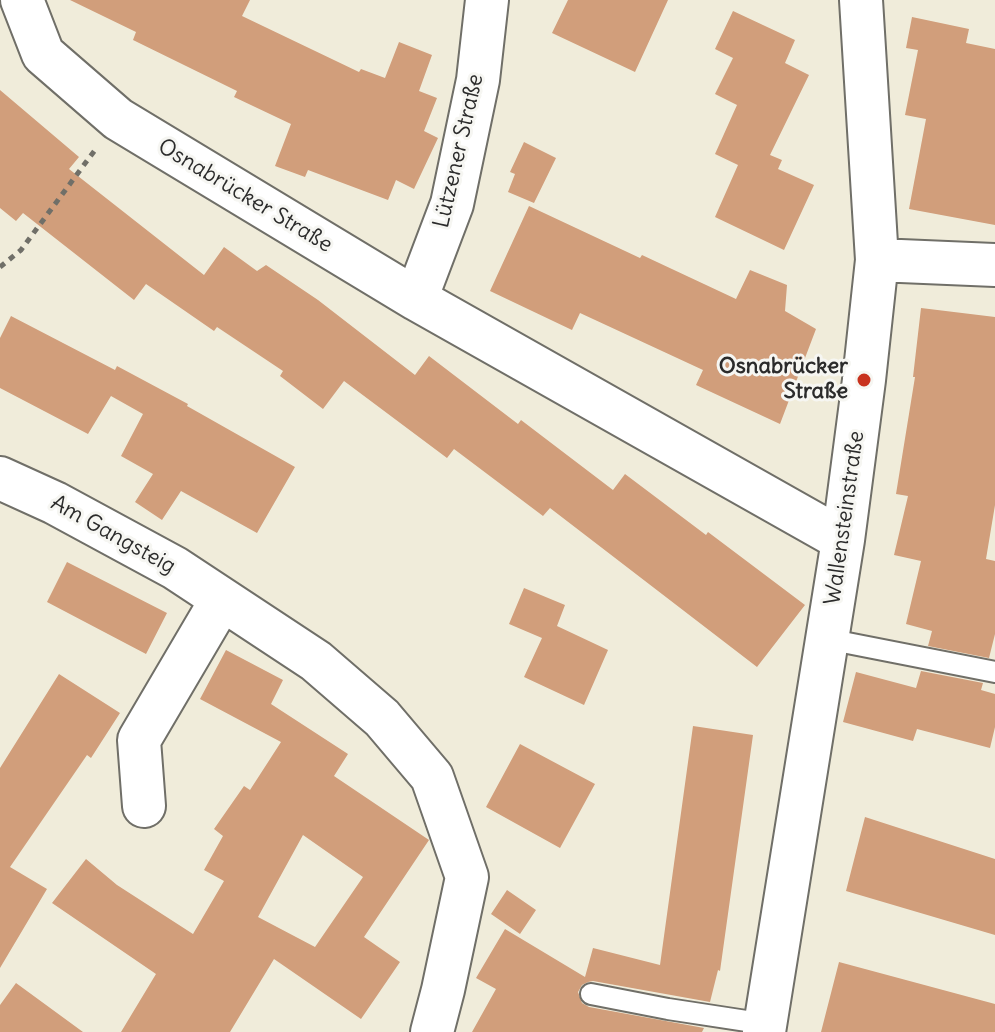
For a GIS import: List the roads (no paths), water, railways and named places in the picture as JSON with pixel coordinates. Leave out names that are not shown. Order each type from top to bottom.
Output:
[{"type":"street","name":"Osnabrücker Straße","points":[[22,0],[43,54],[118,119],[416,299],[843,540]]},
{"type":"street","name":"Lützener Straße","points":[[416,299],[452,204],[478,80],[487,0]]},
{"type":"street","name":"Wallensteinstraße","points":[[765,1028],[843,540],[877,260],[861,0]]},
{"type":"street","points":[[877,260],[995,265]]},
{"type":"street","name":"Am Gangsteig","points":[[0,478],[55,503],[175,568],[316,661],[382,718],[432,777],[467,877],[432,1032]]},
{"type":"street","points":[[144,806],[139,740],[222,599]]},
{"type":"lane","points":[[827,639],[995,672]]},
{"type":"lane","points":[[591,994],[765,1028]]},
{"type":"place","name":"Osnabrücker Straße","points":[[864,380]]}]
